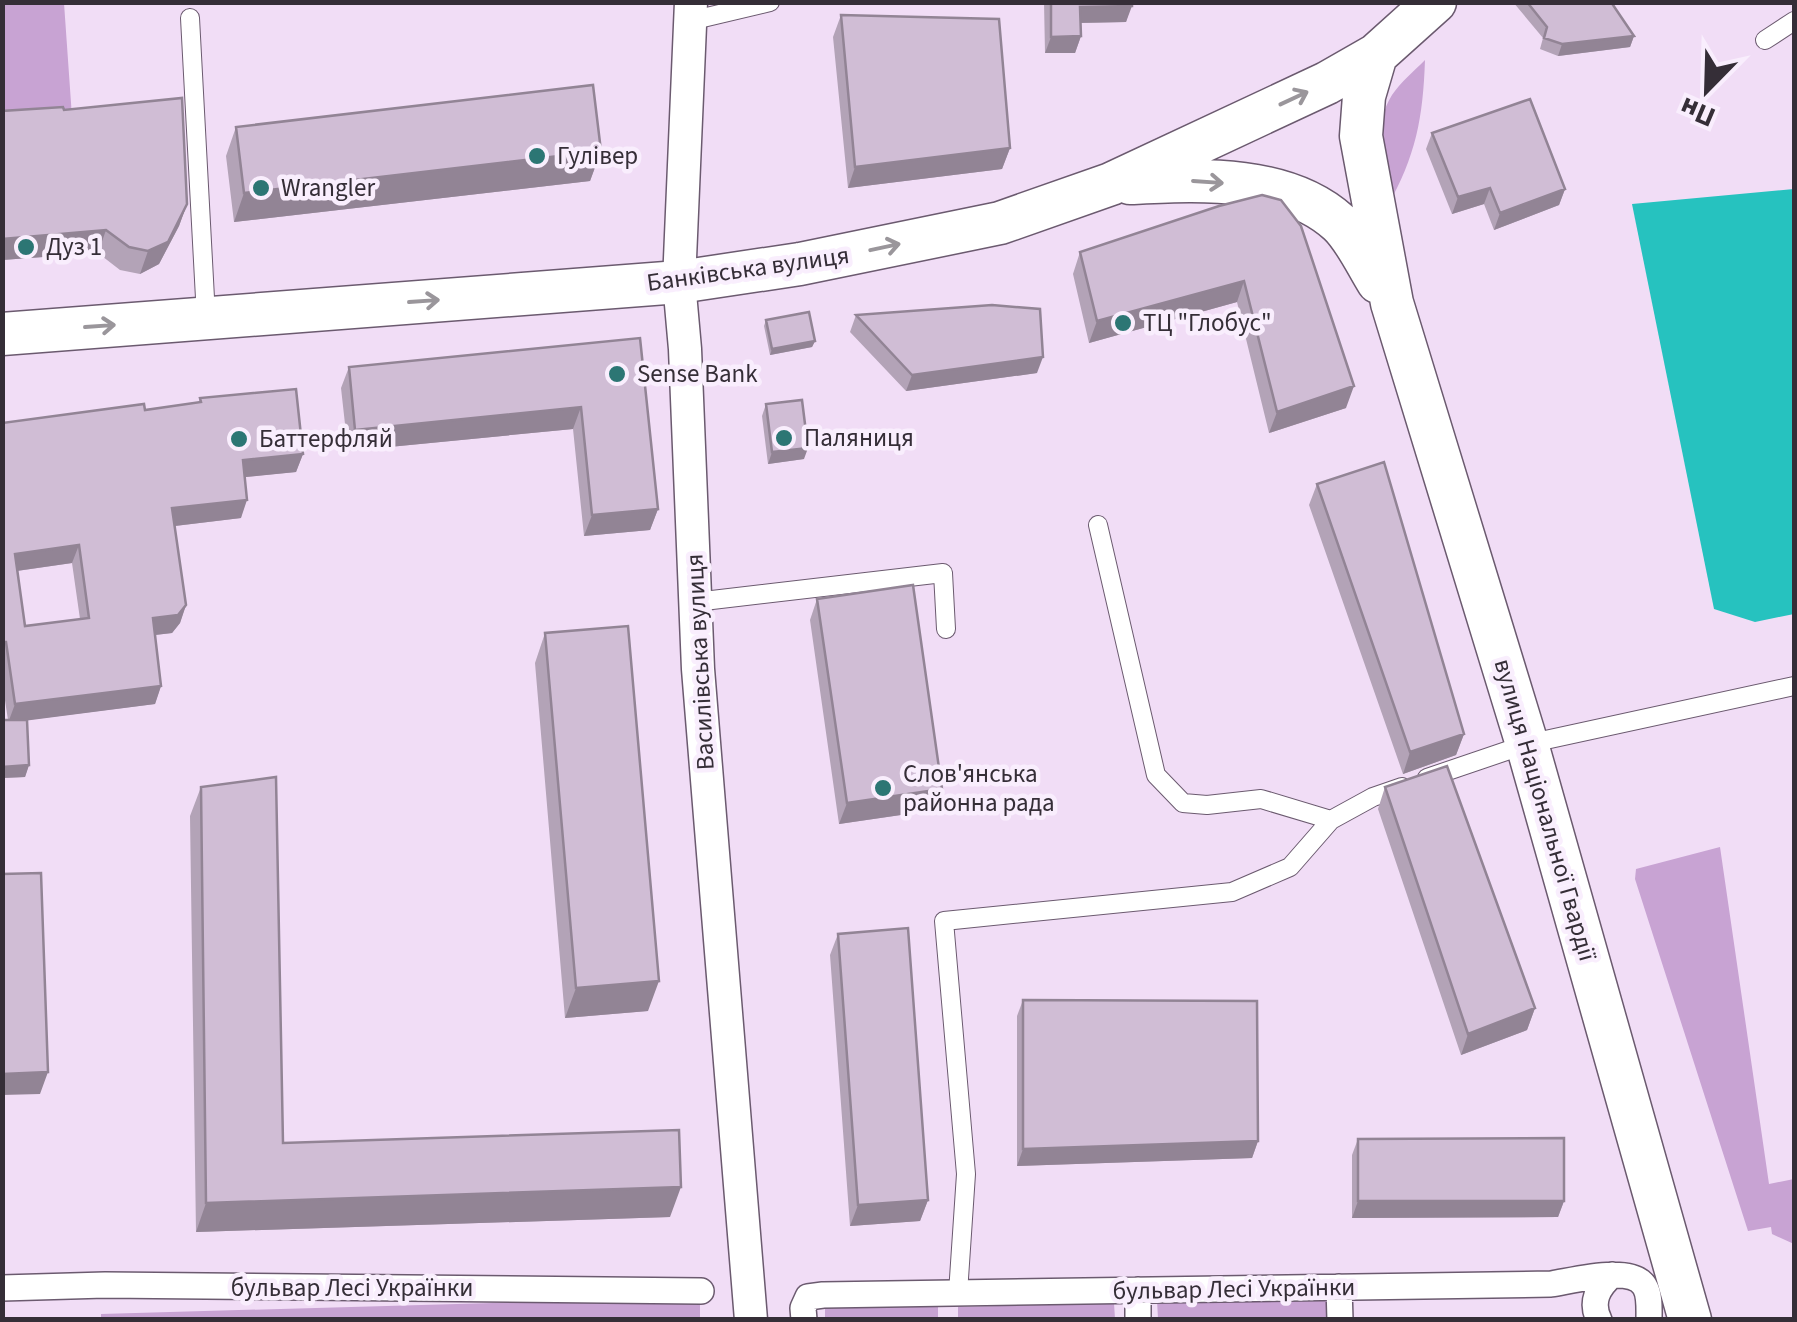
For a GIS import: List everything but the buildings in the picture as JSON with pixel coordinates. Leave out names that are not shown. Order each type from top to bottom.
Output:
[{"type":"street","name":"Банківська вулиця","points":[[2,334],[680,282],[800,264],[1000,223],[1111,184],[1327,82],[1376,55],[1436,2]]},
{"type":"street","name":"Василівська вулиця","points":[[690,12],[680,282],[698,669],[751,1320]]},
{"type":"street","points":[[1376,55],[1364,96],[1361,136],[1392,303]]},
{"type":"street","points":[[1111,184],[1206,181],[1256,186],[1306,201],[1341,224],[1392,303]]},
{"type":"street","name":"вулиця Національної Гвардії","points":[[1392,303],[1527,744],[1690,1320]]},
{"type":"street","points":[[1599,1320],[1594,1304],[1597,1293],[1612,1275],[1638,1279],[1647,1289],[1649,1320]]},
{"type":"street","name":"бульвар Лесі Українки","points":[[804,1320],[803,1308],[808,1297],[1550,1284],[1612,1275]]},
{"type":"street","points":[[1339,1287],[1340,1320]]},
{"type":"street","name":"бульвар Лесі Українки","points":[[2,1288],[700,1290]]},
{"type":"street","points":[[1138,1290],[1138,1320]]},
{"type":"street","points":[[948,1320],[952,1293]]},
{"type":"lane","points":[[690,12],[770,2]]},
{"type":"lane","points":[[190,18],[206,318]]},
{"type":"lane","points":[[1765,40],[1794,21]]},
{"type":"lane","points":[[1098,524],[1156,776],[1182,803],[1206,805],[1262,799],[1332,820]]},
{"type":"lane","points":[[696,602],[944,573],[946,629]]},
{"type":"lane","points":[[952,1293],[966,1174],[944,921],[1232,892],[1290,868],[1332,820],[1372,797],[1527,744],[1794,686]]},
{"type":"shaded area","points":[[2,3],[64,3],[72,117],[3,125]]},
{"type":"shaded area","points":[[1425,60],[1416,136],[1405,171],[1387,207],[1380,150],[1382,121],[1392,95]]},
{"type":"shaded area","points":[[1794,189],[1794,614],[1755,622],[1714,609],[1632,204]]},
{"type":"shaded area","points":[[1720,847],[1769,1184],[1794,1179],[1794,1244],[1772,1234],[1771,1227],[1748,1231],[1635,879],[1636,869]]},
{"type":"shaded area","points":[[1332,1295],[1333,1319],[1158,1319],[1157,1300]]},
{"type":"shaded area","points":[[700,1297],[700,1317],[631,1320],[101,1320],[101,1314]]},
{"type":"shaded area","points":[[1114,1303],[1115,1319],[958,1319],[958,1307]]},
{"type":"shaded area","points":[[938,1305],[938,1319],[825,1319],[825,1308]]},
{"type":"place","name":"Гулівер","points":[[537,156]]},
{"type":"place","name":"Wrangler","points":[[261,188]]},
{"type":"place","name":"Дуз 1","points":[[26,247]]},
{"type":"place","name":"ТЦ \"Глобус\"","points":[[1123,323]]},
{"type":"place","name":"Sense Bank","points":[[617,374]]},
{"type":"place","name":"Паляниця","points":[[784,438]]},
{"type":"place","name":"Баттерфляй","points":[[239,439]]},
{"type":"place","name":"Слов'янська районна рада","points":[[883,788]]}]
